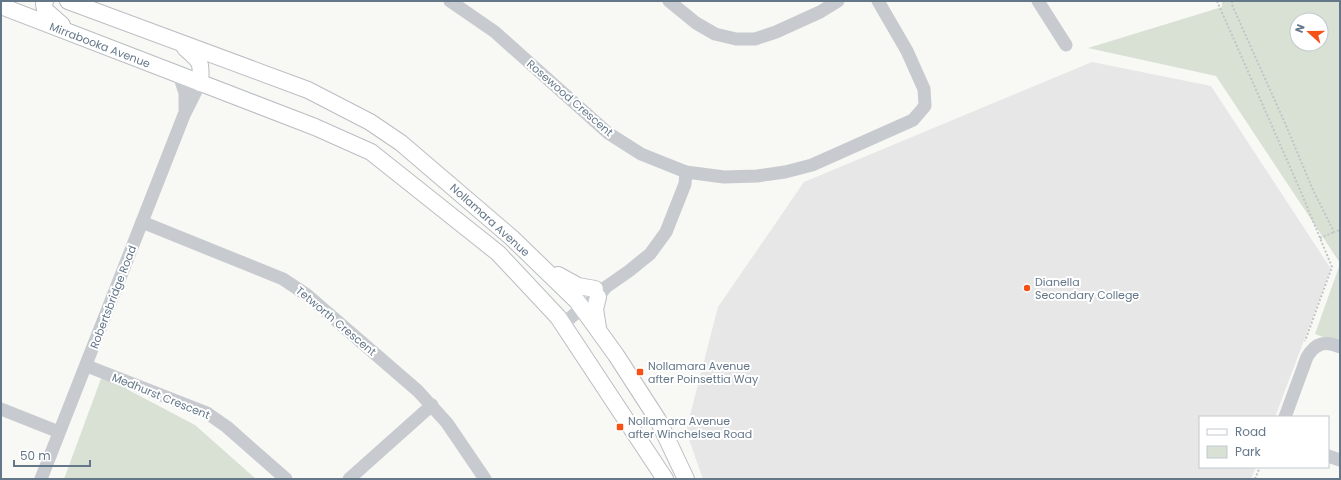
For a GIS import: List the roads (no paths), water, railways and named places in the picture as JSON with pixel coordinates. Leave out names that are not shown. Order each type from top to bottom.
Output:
[{"type":"main road","points":[[45,1],[44,7],[47,13],[72,33]]},
{"type":"main road","points":[[68,1],[179,42],[199,59],[201,67],[200,83]]},
{"type":"main road","name":"Mirrabooka Avenue","points":[[1,6],[200,83]]},
{"type":"main road","name":"Nollamara Avenue","points":[[179,42],[308,90],[370,122],[401,143],[512,238],[579,304],[599,331],[652,411],[686,479]]},
{"type":"main road","name":"Nollamara Avenue","points":[[200,83],[315,127],[371,152],[498,253],[560,321],[665,479]]},
{"type":"main road","points":[[542,267],[578,286],[600,291],[595,309],[599,331]]},
{"type":"main road","points":[[652,411],[667,455],[666,458],[656,465]]},
{"type":"street","name":"Rosewood Crescent","points":[[450,1],[495,32],[608,133],[642,154],[686,172],[724,177],[757,176],[785,172],[812,165],[913,120],[925,106],[924,89],[907,52],[878,1]]},
{"type":"street","points":[[669,1],[696,23],[715,34],[736,39],[755,39],[776,32],[820,12],[838,1]]},
{"type":"street","points":[[1038,1],[1066,45]]},
{"type":"street","name":"Robertsbridge Road","points":[[179,75],[186,93],[184,115]]},
{"type":"street","name":"Robertsbridge Road","points":[[42,479],[59,432],[87,366],[184,115],[200,83]]},
{"type":"street","points":[[560,321],[579,304],[629,271],[650,254],[666,232],[685,184],[686,172]]},
{"type":"street","name":"Tetworth Crescent","points":[[142,222],[294,285],[418,391],[432,405],[447,423],[485,479]]},
{"type":"street","points":[[1285,416],[1312,349],[1320,344],[1332,344],[1340,347]]},
{"type":"street","name":"Medhurst Crescent","points":[[87,366],[208,414],[227,427],[286,479]]},
{"type":"street","points":[[349,479],[432,405]]},
{"type":"street","points":[[1,409],[59,432]]},
{"type":"street","points":[[1329,456],[1340,460]]},
{"type":"place","name":"Dianella Secondary College","points":[[1027,288]]},
{"type":"place","name":"Nollamara Avenue after Poinsettia Way","points":[[640,372]]},
{"type":"place","name":"Nollamara Avenue after Winchelsea Road","points":[[620,427]]}]
